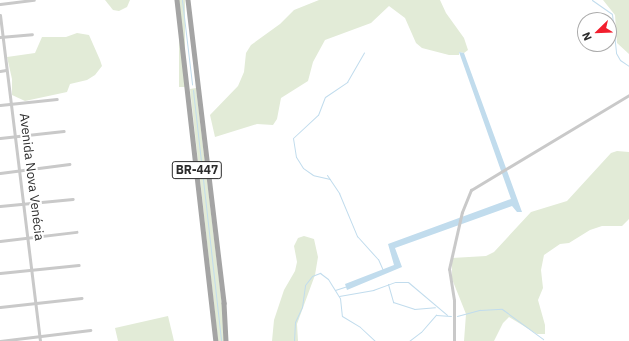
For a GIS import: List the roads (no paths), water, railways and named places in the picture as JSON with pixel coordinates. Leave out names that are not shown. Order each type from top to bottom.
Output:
[{"type":"main road","name":"BR-447","points":[[177,0],[213,304],[214,341]]},
{"type":"main road","name":"BR-447","points":[[188,0],[224,308],[226,341]]},
{"type":"street","points":[[0,4],[34,0]]},
{"type":"street","name":"Avenida Nova Venécia","points":[[0,15],[1,37],[12,104],[40,341]]},
{"type":"street","points":[[1,37],[32,34]]},
{"type":"street","points":[[0,71],[6,70]]},
{"type":"street","points":[[454,341],[454,300],[449,269],[462,212],[471,190],[497,172],[629,95]]},
{"type":"street","points":[[0,105],[57,100]]},
{"type":"street","points":[[0,138],[64,131]]},
{"type":"street","points":[[0,173],[69,164]]},
{"type":"street","points":[[0,206],[73,199]]},
{"type":"street","points":[[0,241],[76,232]]},
{"type":"street","points":[[0,273],[79,265]]},
{"type":"street","points":[[0,307],[82,298]]},
{"type":"street","points":[[0,340],[90,330]]},
{"type":"water","points":[[459,52],[464,53],[522,212],[517,212],[512,206],[395,248],[402,267],[347,290],[345,284],[394,265],[388,244],[511,199]]},
{"type":"waterway","points":[[182,0],[192,84]]},
{"type":"waterway","points":[[592,0],[612,14],[616,53],[620,60],[629,66]]},
{"type":"waterway","points":[[330,179],[313,175],[303,168],[296,157],[293,138],[318,115],[325,97],[347,82],[364,52]]},
{"type":"waterway","points":[[193,90],[221,341]]},
{"type":"waterway","points":[[327,175],[339,193],[357,236],[378,259],[383,270]]},
{"type":"waterway","points":[[294,341],[295,322],[302,307],[305,285],[312,276],[320,273],[328,279],[340,298],[342,316],[360,327],[375,341]]},
{"type":"waterway","points":[[339,296],[373,290],[395,282],[408,282],[447,315]]},
{"type":"waterway","points":[[388,284],[393,302],[414,309],[435,307]]},
{"type":"waterway","points":[[335,290],[347,286]]},
{"type":"waterway","points":[[457,316],[480,310],[502,309],[543,339]]},
{"type":"waterway","points":[[409,341],[421,332],[436,315],[451,316]]}]
